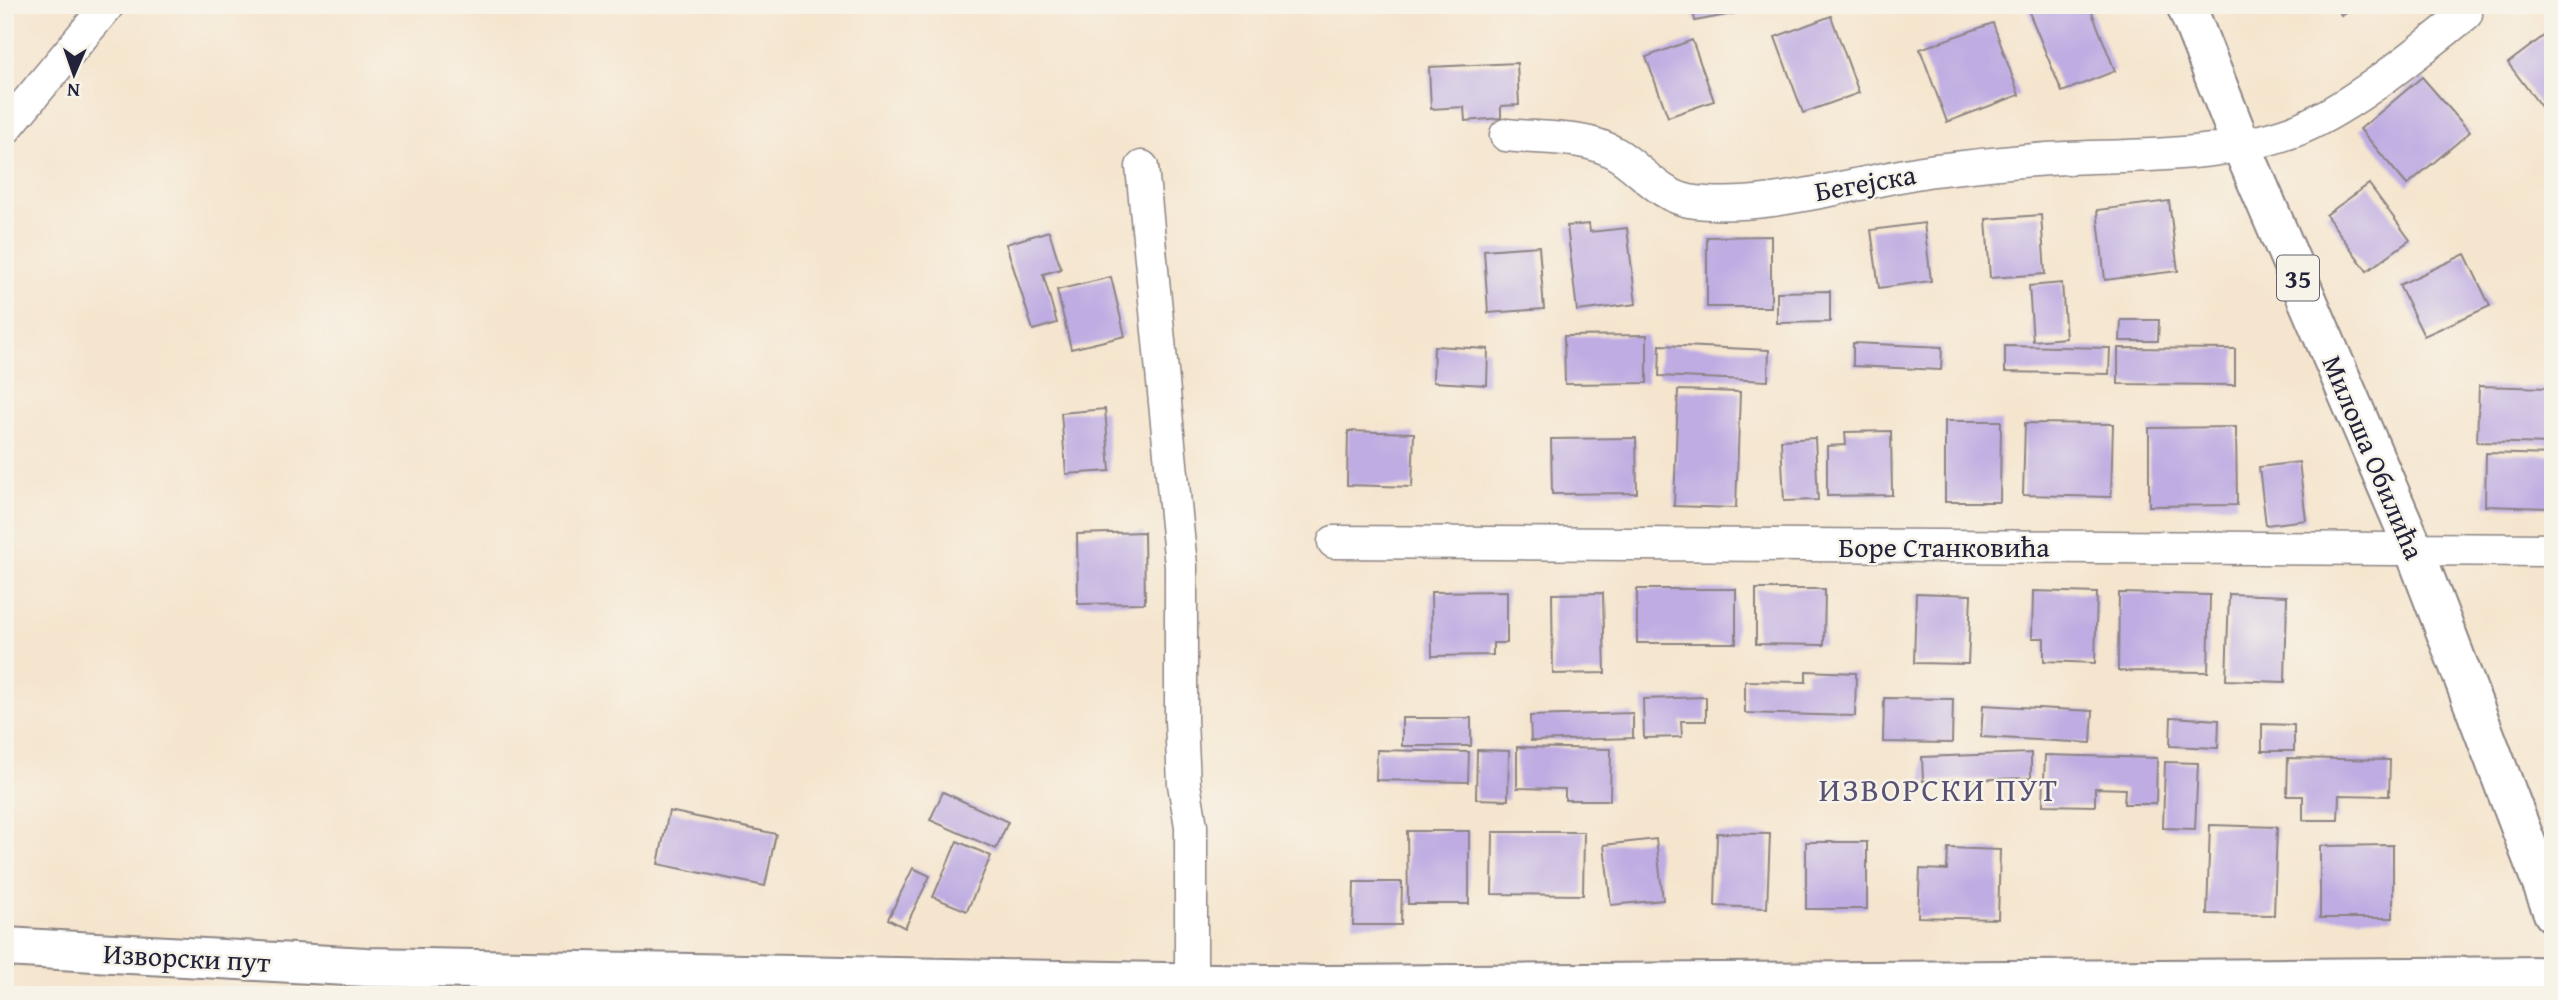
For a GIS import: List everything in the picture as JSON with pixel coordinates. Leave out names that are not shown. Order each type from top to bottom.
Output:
[{"type":"main road","name":"Милоша Обилића","points":[[2186,5],[2242,147],[2414,549],[2553,913]]},
{"type":"main road","name":"Изворски пут","points":[[5,947],[366,967],[1191,983],[1325,990],[2553,976]]},
{"type":"street","points":[[5,129],[108,5]]},
{"type":"street","name":"Бегејска","points":[[1506,135],[1593,144],[1613,151],[1633,164],[1670,195],[1689,201],[1718,202],[1760,201],[1935,170],[2242,147],[2294,131],[2342,104],[2415,54],[2466,14]]},
{"type":"street","points":[[1142,167],[1181,566],[1181,720],[1184,784],[1191,826],[1191,983]]},
{"type":"street","name":"Боре Станковића","points":[[1334,542],[2553,550]]},
{"type":"building","points":[[1692,5],[1747,5],[1748,11],[1695,21]]},
{"type":"building","points":[[2026,5],[2089,5],[2115,71],[2062,92]]},
{"type":"building","points":[[2336,5],[2358,5],[2341,15]]},
{"type":"building","points":[[1831,16],[1859,93],[1803,113],[1775,37]]},
{"type":"building","points":[[1993,23],[2019,95],[1947,122],[1920,49]]},
{"type":"building","points":[[2553,29],[2553,118],[2551,120],[2508,63]]},
{"type":"building","points":[[1692,40],[1714,101],[1668,117],[1646,57]]},
{"type":"building","points":[[1517,63],[1519,105],[1501,106],[1501,118],[1465,121],[1464,107],[1431,109],[1429,67]]},
{"type":"building","points":[[2422,77],[2470,132],[2407,185],[2360,129]]},
{"type":"building","points":[[2369,184],[2410,240],[2367,271],[2326,215]]},
{"type":"building","points":[[2169,201],[2178,271],[2105,280],[2097,210]]},
{"type":"building","points":[[2041,215],[2045,274],[1990,278],[1986,219]]},
{"type":"building","points":[[1924,223],[1931,281],[1879,288],[1871,230]]},
{"type":"building","points":[[1589,224],[1590,232],[1627,228],[1636,304],[1577,311],[1567,226]]},
{"type":"building","points":[[1049,231],[1061,269],[1043,274],[1057,323],[1033,330],[1006,244]]},
{"type":"building","points":[[1771,236],[1771,307],[1707,307],[1707,237]]},
{"type":"building","points":[[1539,246],[1544,309],[1488,313],[1484,250]]},
{"type":"building","points":[[2465,254],[2490,306],[2424,336],[2399,285]]},
{"type":"building","points":[[1111,277],[1125,336],[1071,349],[1057,290]]},
{"type":"building","points":[[2062,283],[2066,338],[2033,341],[2029,286]]},
{"type":"building","points":[[1830,291],[1830,322],[1777,323],[1777,292]]},
{"type":"building","points":[[2121,320],[2159,320],[2158,341],[2120,341]]},
{"type":"building","points":[[1647,335],[1647,383],[1565,384],[1564,336]]},
{"type":"building","points":[[1853,343],[1942,347],[1941,370],[1853,366]]},
{"type":"building","points":[[1660,345],[1769,350],[1768,381],[1659,376]]},
{"type":"building","points":[[1434,346],[1488,349],[1487,385],[1433,382]]},
{"type":"building","points":[[2005,346],[2110,348],[2109,374],[2005,372]]},
{"type":"building","points":[[2118,348],[2235,349],[2235,385],[2118,384]]},
{"type":"building","points":[[2479,386],[2553,388],[2553,444],[2477,442]]},
{"type":"building","points":[[1678,390],[1740,392],[1736,508],[1674,506]]},
{"type":"building","points":[[1105,409],[1110,471],[1066,474],[1061,413]]},
{"type":"building","points":[[1945,421],[2001,421],[2000,502],[1945,502]]},
{"type":"building","points":[[2025,423],[2113,424],[2111,497],[2023,495]]},
{"type":"building","points":[[2236,427],[2237,505],[2149,506],[2149,428]]},
{"type":"building","points":[[1348,431],[1414,433],[1412,487],[1347,485]]},
{"type":"building","points":[[1891,431],[1892,495],[1827,496],[1827,446],[1846,445],[1845,432]]},
{"type":"building","points":[[1636,438],[1637,493],[1552,494],[1551,439]]},
{"type":"building","points":[[1815,438],[1818,500],[1784,501],[1781,440]]},
{"type":"building","points":[[2486,453],[2553,455],[2553,508],[2485,506]]},
{"type":"building","points":[[2299,462],[2306,520],[2266,525],[2259,467]]},
{"type":"building","points":[[1144,532],[1145,603],[1078,604],[1077,534]]},
{"type":"building","points":[[1637,589],[1736,589],[1736,643],[1637,643]]},
{"type":"building","points":[[1756,589],[1825,589],[1824,645],[1756,644]]},
{"type":"building","points":[[1507,591],[1507,643],[1493,643],[1493,655],[1432,656],[1431,592]]},
{"type":"building","points":[[2033,591],[2097,593],[2095,663],[2044,661],[2044,638],[2032,638]]},
{"type":"building","points":[[1603,593],[1605,673],[1553,674],[1552,594]]},
{"type":"building","points":[[1916,593],[1971,595],[1968,664],[1914,663]]},
{"type":"building","points":[[2119,593],[2210,595],[2208,672],[2118,671]]},
{"type":"building","points":[[2229,594],[2287,596],[2285,682],[2226,680]]},
{"type":"building","points":[[1806,671],[1856,673],[1855,716],[1745,713],[1745,681],[1806,682]]},
{"type":"building","points":[[1706,697],[1706,721],[1681,721],[1682,737],[1644,738],[1643,699]]},
{"type":"building","points":[[1884,698],[1953,699],[1952,743],[1883,742]]},
{"type":"building","points":[[1983,705],[2093,711],[2091,743],[1981,737]]},
{"type":"building","points":[[1633,713],[1633,738],[1531,741],[1530,716]]},
{"type":"building","points":[[2171,717],[2219,720],[2218,748],[2170,746]]},
{"type":"building","points":[[1402,718],[1471,718],[1471,746],[1402,746]]},
{"type":"building","points":[[2262,724],[2294,725],[2294,751],[2262,751]]},
{"type":"building","points":[[1517,747],[1611,749],[1610,800],[1565,800],[1565,789],[1517,788]]},
{"type":"building","points":[[1377,750],[1469,752],[1468,782],[1376,780]]},
{"type":"building","points":[[1477,750],[1509,751],[1508,800],[1476,799]]},
{"type":"building","points":[[2031,753],[2031,778],[1923,781],[1922,757]]},
{"type":"building","points":[[2045,755],[2157,758],[2156,804],[2124,804],[2125,789],[2095,788],[2095,806],[2043,805]]},
{"type":"building","points":[[2288,758],[2390,760],[2389,796],[2339,795],[2338,820],[2303,820],[2303,796],[2287,796]]},
{"type":"building","points":[[2165,762],[2198,763],[2195,829],[2163,828]]},
{"type":"building","points":[[943,792],[1008,822],[996,849],[930,820]]},
{"type":"building","points":[[669,811],[776,834],[765,886],[658,864]]},
{"type":"building","points":[[2210,825],[2277,827],[2274,915],[2207,914]]},
{"type":"building","points":[[1407,831],[1469,831],[1469,904],[1408,904]]},
{"type":"building","points":[[1493,832],[1584,832],[1583,895],[1492,894]]},
{"type":"building","points":[[1717,833],[1770,834],[1767,908],[1715,906]]},
{"type":"building","points":[[1656,839],[1663,900],[1611,905],[1604,845]]},
{"type":"building","points":[[957,841],[991,856],[967,911],[933,897]]},
{"type":"building","points":[[1806,842],[1867,842],[1867,909],[1806,909]]},
{"type":"building","points":[[2393,845],[2393,918],[2320,918],[2320,846]]},
{"type":"building","points":[[1948,848],[2000,850],[1998,919],[1918,917],[1920,869],[1947,870]]},
{"type":"building","points":[[913,868],[930,876],[905,928],[888,919]]},
{"type":"building","points":[[1354,882],[1402,882],[1401,925],[1353,925]]},
{"type":"district","name":"ИЗВОРСКИ ПУТ","points":[[1939,789]]}]
